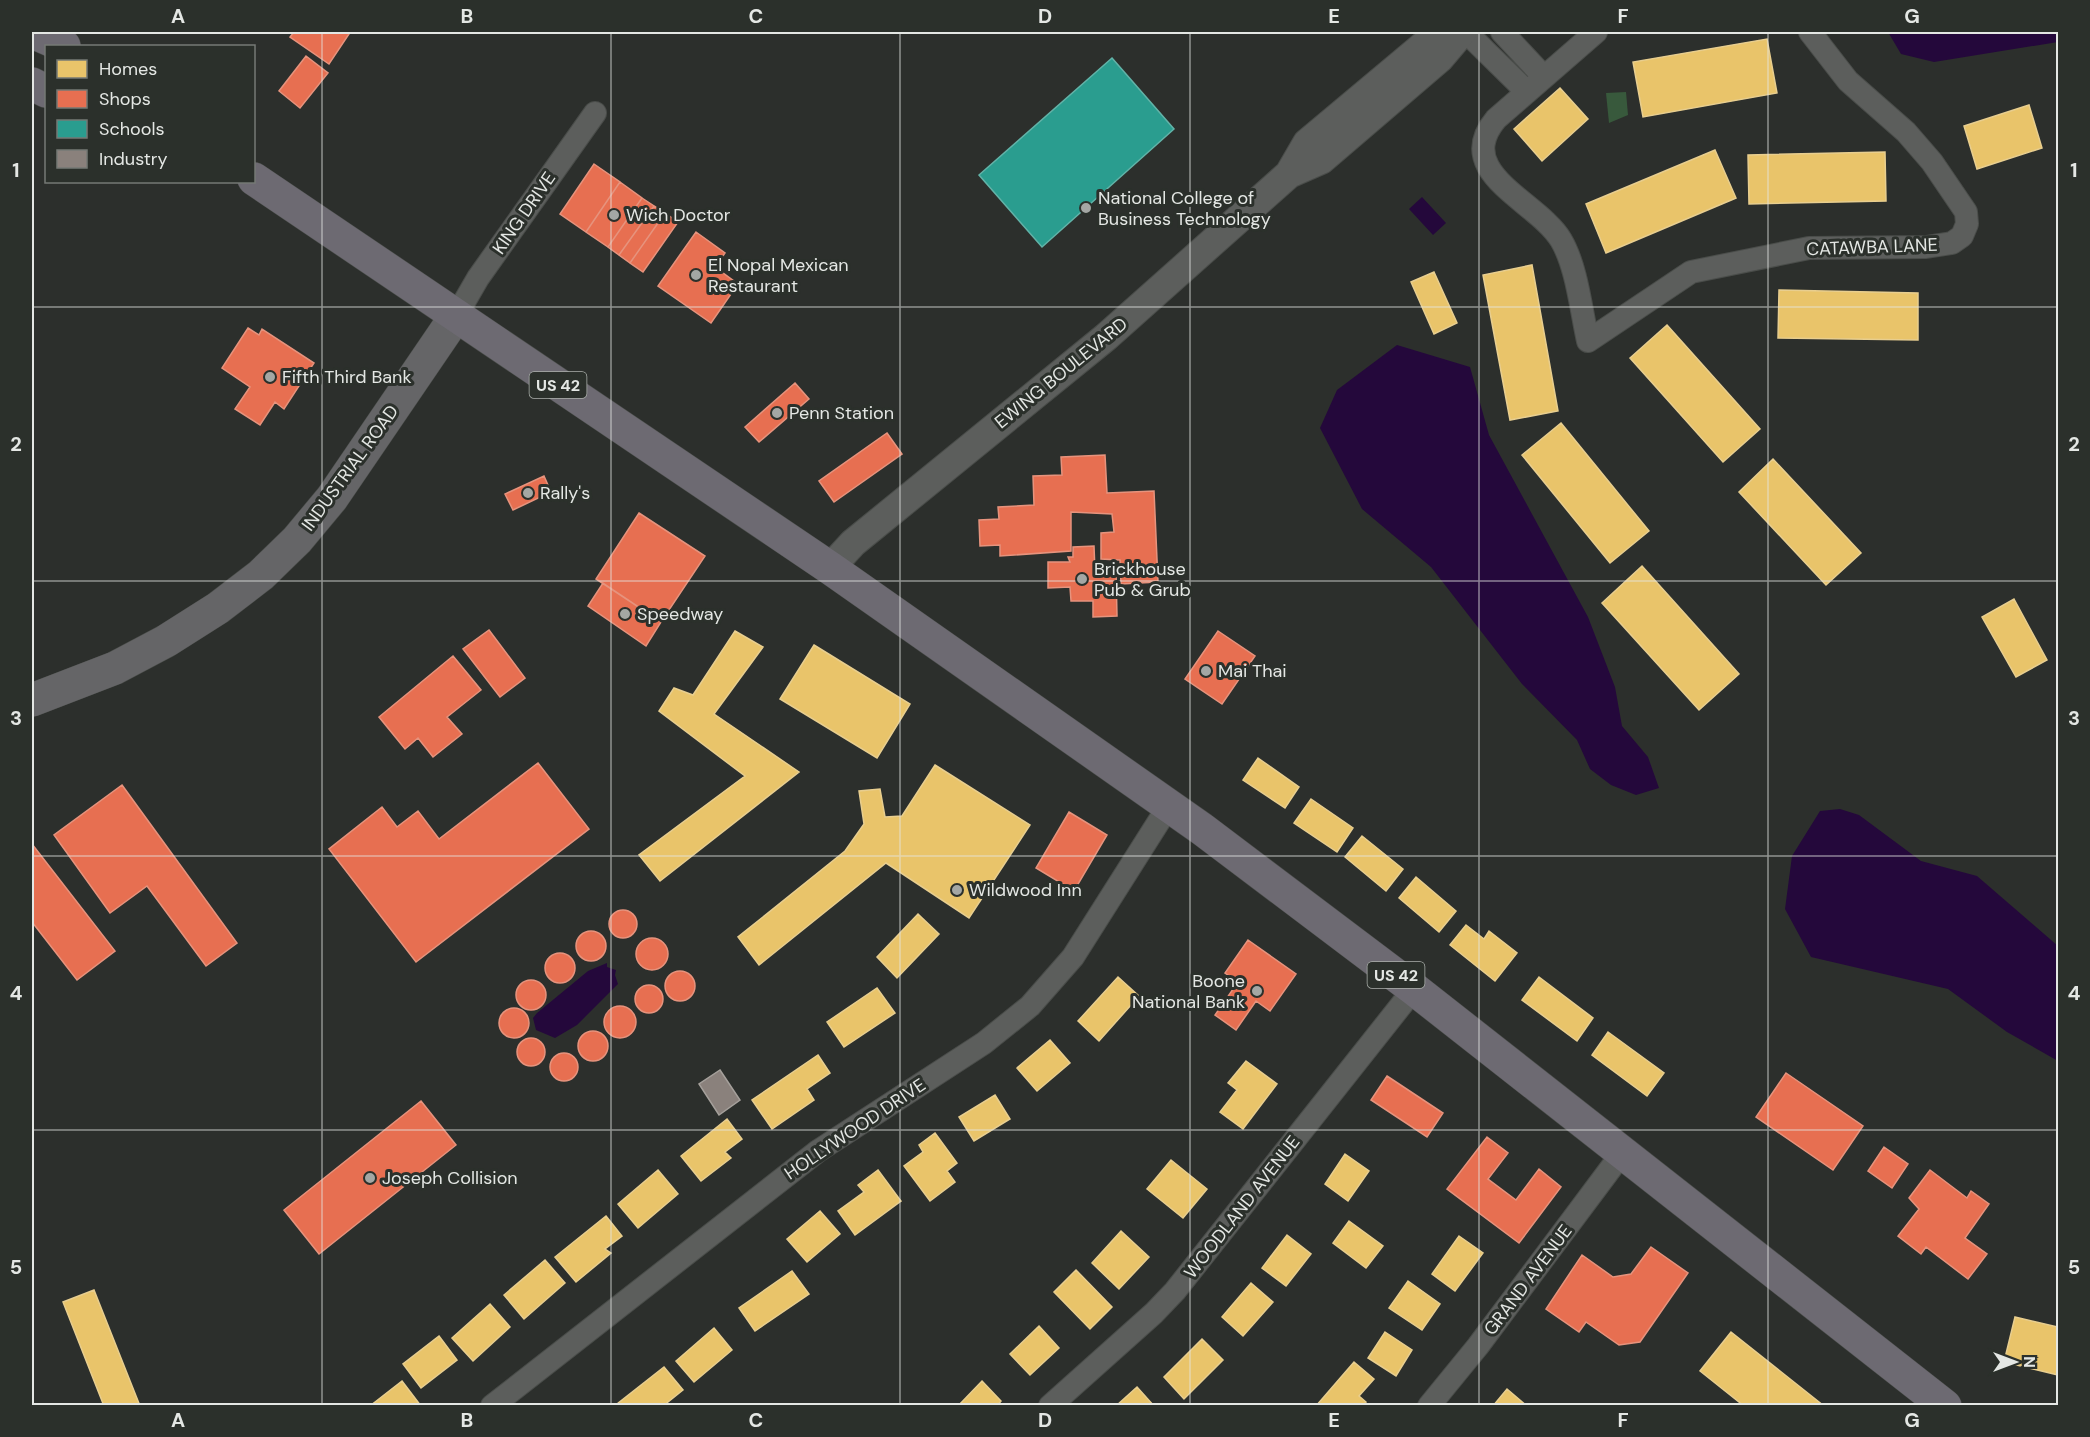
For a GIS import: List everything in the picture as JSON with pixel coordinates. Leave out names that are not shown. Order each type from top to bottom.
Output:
[{"type":"main road","points":[[32,32],[62,45]]},
{"type":"main road","name":"US 42","points":[[255,182],[830,568],[1202,829],[1414,988],[1945,1406]]},
{"type":"main road","name":"INDUSTRIAL ROAD","points":[[32,700],[115,668],[166,641],[218,608],[261,575],[297,540],[332,498],[456,316]]},
{"type":"street","name":"EWING BOULEVARD","points":[[1289,174],[1307,143],[1430,40],[1456,32]]},
{"type":"street","name":"EWING BOULEVARD","points":[[830,568],[853,543],[1097,345],[1289,174],[1321,160],[1440,58],[1464,32]]},
{"type":"street","points":[[1464,32],[1527,92]]},
{"type":"street","points":[[1502,32],[1544,77]]},
{"type":"street","name":"CATAWBA LANE","points":[[1596,32],[1489,128],[1484,139],[1483,150],[1485,162],[1492,175],[1546,221],[1561,239],[1571,264],[1588,341],[1691,272],[1809,248],[1932,246],[1952,243],[1962,236],[1967,224],[1966,212],[1932,162],[1905,132],[1848,81],[1810,32]]},
{"type":"street","name":"KING DRIVE","points":[[456,316],[478,278],[595,113]]},
{"type":"street","name":"HOLLYWOOD DRIVE","points":[[492,1406],[818,1151],[984,1043],[1030,1006],[1073,957],[1168,807]]},
{"type":"street","name":"WOODLAND AVENUE","points":[[1050,1406],[1154,1313],[1175,1291],[1414,988]]},
{"type":"street","name":"GRAND AVENUE","points":[[1429,1406],[1478,1346],[1623,1152]]},
{"type":"green space","points":[[1626,92],[1628,115],[1609,123],[1606,93]]},
{"type":"shaded area","points":[[1888,32],[2058,32],[2058,42],[1934,62],[1901,54]]},
{"type":"shaded area","points":[[1422,197],[1446,223],[1433,235],[1409,209]]},
{"type":"shaded area","points":[[1397,345],[1470,367],[1489,435],[1588,617],[1615,687],[1622,726],[1648,757],[1659,788],[1636,795],[1611,785],[1590,769],[1577,740],[1522,684],[1431,567],[1362,509],[1320,428],[1337,390]]},
{"type":"shaded area","points":[[1840,809],[1859,815],[1921,861],[1977,876],[2058,946],[2058,1061],[2007,1032],[1948,989],[1811,957],[1785,909],[1792,856],[1820,811]]},
{"type":"shaded area","points":[[607,963],[607,967],[616,970],[618,984],[577,1025],[555,1038],[536,1030],[533,1018],[537,1013],[588,971]]},
{"type":"building: Homes","points":[[1767,39],[1777,93],[1643,117],[1633,62]]},
{"type":"building: Homes","points":[[1560,88],[1588,119],[1542,161],[1514,129]]},
{"type":"building: Homes","points":[[2029,105],[2042,148],[1977,169],[1964,126]]},
{"type":"building: Homes","points":[[1715,150],[1736,198],[1606,253],[1586,204]]},
{"type":"building: Homes","points":[[1885,152],[1886,201],[1749,204],[1748,155]]},
{"type":"building: Homes","points":[[1532,265],[1558,411],[1510,420],[1483,275]]},
{"type":"building: Homes","points":[[1434,272],[1457,323],[1434,334],[1411,282]]},
{"type":"building: Homes","points":[[1779,290],[1918,293],[1918,340],[1778,338]]},
{"type":"building: Homes","points":[[1667,325],[1760,429],[1723,462],[1630,358]]},
{"type":"building: Homes","points":[[1561,423],[1649,531],[1610,563],[1522,455]]},
{"type":"building: Homes","points":[[1773,459],[1861,553],[1826,585],[1739,492]]},
{"type":"building: Homes","points":[[1642,566],[1739,674],[1699,710],[1602,603]]},
{"type":"building: Homes","points":[[2014,599],[2047,660],[2016,677],[1982,617]]},
{"type":"building: Homes","points":[[735,631],[763,647],[714,714],[799,772],[660,881],[639,855],[745,776],[659,711],[674,688],[693,695]]},
{"type":"building: Homes","points":[[814,645],[910,704],[877,758],[780,699]]},
{"type":"building: Homes","points":[[1258,758],[1299,787],[1285,808],[1243,780]]},
{"type":"building: Homes","name":"Wildwood Inn","points":[[935,765],[1030,825],[969,918],[886,863],[759,965],[738,937],[845,851],[864,824],[859,791],[880,789],[885,817],[902,816]]},
{"type":"building: Homes","points":[[1311,799],[1353,828],[1337,852],[1294,823]]},
{"type":"building: Homes","points":[[1362,836],[1403,869],[1386,891],[1345,857]]},
{"type":"building: Homes","points":[[1416,877],[1456,911],[1439,932],[1399,898]]},
{"type":"building: Homes","points":[[918,914],[939,934],[897,978],[877,957]]},
{"type":"building: Homes","points":[[1466,925],[1484,939],[1489,931],[1517,953],[1495,981],[1450,945]]},
{"type":"building: Homes","points":[[1118,977],[1139,996],[1099,1041],[1078,1021]]},
{"type":"building: Homes","points":[[1539,977],[1593,1018],[1577,1041],[1522,1000]]},
{"type":"building: Homes","points":[[877,988],[895,1013],[844,1047],[827,1022]]},
{"type":"building: Homes","points":[[1608,1032],[1664,1073],[1647,1096],[1592,1055]]},
{"type":"building: Homes","points":[[1050,1040],[1070,1063],[1037,1091],[1017,1068]]},
{"type":"building: Homes","points":[[818,1055],[830,1073],[807,1089],[814,1100],[772,1129],[752,1100]]},
{"type":"building: Homes","points":[[1246,1061],[1277,1084],[1243,1129],[1220,1112],[1237,1090],[1228,1083]]},
{"type":"building: Homes","points":[[995,1095],[1010,1119],[974,1141],[959,1117]]},
{"type":"building: Homes","points":[[727,1119],[742,1139],[725,1152],[731,1158],[701,1181],[681,1156]]},
{"type":"building: Homes","points":[[935,1133],[957,1163],[947,1171],[955,1182],[930,1201],[904,1166],[923,1152],[919,1145]]},
{"type":"building: Homes","points":[[1345,1154],[1369,1171],[1348,1201],[1325,1184]]},
{"type":"building: Homes","points":[[1171,1160],[1207,1189],[1183,1218],[1147,1189]]},
{"type":"building: Homes","points":[[658,1170],[678,1194],[638,1228],[618,1204]]},
{"type":"building: Homes","points":[[878,1170],[901,1201],[855,1235],[838,1211],[864,1192],[858,1185]]},
{"type":"building: Homes","points":[[820,1211],[840,1234],[807,1262],[787,1239]]},
{"type":"building: Homes","points":[[606,1216],[622,1236],[605,1249],[611,1253],[576,1282],[555,1257]]},
{"type":"building: Homes","points":[[1349,1221],[1383,1246],[1366,1268],[1333,1243]]},
{"type":"building: Homes","points":[[1121,1231],[1149,1257],[1119,1289],[1092,1263]]},
{"type":"building: Homes","points":[[1287,1235],[1311,1254],[1286,1286],[1262,1268]]},
{"type":"building: Homes","points":[[1459,1236],[1483,1253],[1455,1291],[1432,1274]]},
{"type":"building: Homes","points":[[545,1260],[565,1283],[524,1319],[504,1295]]},
{"type":"building: Homes","points":[[1076,1270],[1112,1307],[1090,1329],[1054,1292]]},
{"type":"building: Homes","points":[[792,1271],[809,1294],[755,1331],[739,1308]]},
{"type":"building: Homes","points":[[1408,1281],[1440,1304],[1422,1330],[1389,1308]]},
{"type":"building: Homes","points":[[1251,1283],[1273,1302],[1243,1336],[1222,1317]]},
{"type":"building: Homes","points":[[94,1290],[140,1406],[104,1406],[63,1302]]},
{"type":"building: Homes","points":[[490,1304],[510,1327],[473,1361],[452,1338]]},
{"type":"building: Homes","points":[[2015,1317],[2058,1327],[2058,1375],[2004,1362]]},
{"type":"building: Homes","points":[[1039,1326],[1059,1348],[1030,1375],[1010,1354]]},
{"type":"building: Homes","points":[[714,1328],[732,1350],[694,1382],[676,1361]]},
{"type":"building: Homes","points":[[1385,1332],[1412,1350],[1396,1376],[1368,1358]]},
{"type":"building: Homes","points":[[1731,1332],[1824,1406],[1744,1406],[1700,1371]]},
{"type":"building: Homes","points":[[439,1336],[457,1360],[421,1388],[403,1364]]},
{"type":"building: Homes","points":[[1202,1339],[1223,1360],[1184,1399],[1164,1377]]},
{"type":"building: Homes","points":[[1354,1362],[1374,1379],[1359,1396],[1366,1402],[1363,1406],[1316,1406]]},
{"type":"building: Homes","points":[[664,1367],[683,1390],[663,1406],[618,1406],[617,1404]]},
{"type":"building: Homes","points":[[402,1381],[421,1406],[370,1406]]},
{"type":"building: Homes","points":[[982,1381],[1001,1401],[997,1406],[958,1406]]},
{"type":"building: Homes","points":[[1137,1387],[1154,1406],[1116,1406]]},
{"type":"building: Homes","points":[[1507,1389],[1527,1406],[1493,1406]]},
{"type":"building: Shops","points":[[294,32],[346,32],[349,34],[329,64],[290,37]]},
{"type":"building: Shops","points":[[306,56],[328,73],[300,108],[279,91]]},
{"type":"building: Shops","points":[[594,164],[620,182],[586,232],[560,214]]},
{"type":"building: Shops","name":"Wich Doctor","points":[[620,182],[642,198],[608,247],[586,232]]},
{"type":"building: Shops","points":[[642,198],[654,206],[619,255],[608,247]]},
{"type":"building: Shops","points":[[654,206],[665,213],[630,263],[619,255]]},
{"type":"building: Shops","points":[[665,213],[678,222],[643,272],[630,263]]},
{"type":"building: Shops","name":"El Nopal Mexican Restaurant","points":[[696,232],[725,253],[715,267],[738,284],[711,323],[658,286]]},
{"type":"building: Shops","name":"Fifth Third Bank","points":[[248,328],[259,335],[262,329],[314,363],[284,409],[275,402],[260,425],[235,409],[250,387],[222,368]]},
{"type":"building: Shops","name":"Penn Station","points":[[795,383],[809,399],[759,442],[745,427]]},
{"type":"building: Shops","points":[[887,433],[902,454],[834,502],[819,481]]},
{"type":"building: Shops","points":[[1105,455],[1107,493],[1154,491],[1158,582],[1121,584],[1120,560],[1101,559],[1101,533],[1114,532],[1112,514],[1071,512],[1071,551],[1000,556],[1000,545],[980,546],[979,520],[999,519],[998,507],[1034,505],[1033,476],[1062,475],[1061,457]]},
{"type":"building: Shops","name":"Rally's","points":[[544,476],[551,492],[513,510],[505,494]]},
{"type":"building: Shops","name":"Speedway","points":[[639,513],[705,556],[661,622],[596,579]]},
{"type":"building: Shops","name":"Brickhouse Pub & Grub","points":[[1094,546],[1095,571],[1116,571],[1117,616],[1093,617],[1093,601],[1071,601],[1070,587],[1048,588],[1048,562],[1070,562],[1068,557],[1073,557],[1073,547]]},
{"type":"building: Shops","name":"Speedway","points":[[603,583],[661,622],[646,646],[588,606]]},
{"type":"building: Shops","points":[[489,630],[525,678],[500,697],[463,649]]},
{"type":"building: Shops","points":[[1218,631],[1255,656],[1222,704],[1185,679]]},
{"type":"building: Shops","points":[[453,656],[481,690],[447,717],[462,734],[433,757],[418,738],[405,749],[379,717]]},
{"type":"building: Shops","points":[[538,763],[589,829],[416,962],[329,849],[382,807],[397,827],[418,811],[439,839]]},
{"type":"building: Shops","points":[[122,785],[237,943],[206,966],[147,886],[110,913],[54,835]]},
{"type":"building: Shops","points":[[1069,812],[1107,835],[1074,891],[1036,868]]},
{"type":"building: Shops","points":[[32,844],[115,951],[77,980],[32,922]]},
{"type":"building: Shops","points":[[623,910],[633,914],[637,924],[633,934],[623,938],[613,934],[609,924],[613,914]]},
{"type":"building: Shops","points":[[591,931],[602,935],[606,946],[602,957],[591,961],[580,957],[576,946],[580,935]]},
{"type":"building: Shops","points":[[652,938],[663,943],[668,954],[663,965],[652,970],[641,965],[636,954],[641,943]]},
{"type":"building: Shops","name":"Boone National Bank","points":[[1248,940],[1296,974],[1270,1011],[1256,1001],[1236,1030],[1215,1015],[1238,982],[1225,973]]},
{"type":"building: Shops","points":[[560,953],[571,957],[575,968],[571,979],[560,983],[549,979],[545,968],[549,957]]},
{"type":"building: Shops","points":[[680,971],[686,972],[694,980],[694,992],[686,1000],[680,1001],[674,1000],[666,992],[665,986],[666,980],[674,972]]},
{"type":"building: Shops","points":[[531,980],[542,984],[546,995],[542,1006],[531,1010],[520,1006],[516,995],[520,984]]},
{"type":"building: Shops","points":[[649,985],[659,989],[663,999],[659,1009],[649,1013],[639,1009],[635,999],[639,989]]},
{"type":"building: Shops","points":[[620,1006],[631,1011],[636,1022],[631,1033],[620,1038],[609,1033],[604,1022],[609,1011]]},
{"type":"building: Shops","points":[[514,1008],[524,1013],[529,1023],[524,1033],[514,1038],[504,1033],[499,1023],[504,1013]]},
{"type":"building: Shops","points":[[593,1031],[604,1035],[608,1046],[604,1057],[593,1061],[582,1057],[578,1046],[582,1035]]},
{"type":"building: Shops","points":[[531,1038],[541,1042],[545,1052],[541,1062],[531,1066],[521,1062],[517,1052],[521,1042]]},
{"type":"building: Shops","points":[[564,1053],[574,1057],[578,1067],[574,1077],[564,1081],[554,1077],[550,1067],[554,1057]]},
{"type":"building: Shops","points":[[1786,1073],[1863,1126],[1833,1170],[1756,1117]]},
{"type":"building: Shops","points":[[1387,1076],[1443,1113],[1427,1137],[1371,1100]]},
{"type":"building: Shops","name":"Joseph Collision","points":[[421,1101],[456,1145],[319,1254],[284,1210]]},
{"type":"building: Shops","points":[[1487,1137],[1508,1153],[1488,1179],[1516,1200],[1539,1169],[1561,1187],[1519,1243],[1447,1189]]},
{"type":"building: Shops","points":[[1884,1147],[1908,1164],[1892,1188],[1868,1171]]},
{"type":"building: Shops","points":[[1930,1170],[1967,1198],[1971,1191],[1989,1204],[1965,1238],[1987,1254],[1968,1279],[1926,1247],[1921,1254],[1898,1236],[1919,1209],[1909,1198]]},
{"type":"building: Shops","points":[[1651,1247],[1688,1273],[1640,1342],[1619,1345],[1586,1322],[1579,1332],[1546,1309],[1582,1255],[1613,1277],[1631,1274]]},
{"type":"building: Schools","name":"National College of Business Technology","points":[[1112,58],[1174,129],[1042,247],[979,175]]},
{"type":"building: Industry","points":[[720,1070],[740,1100],[719,1115],[699,1084]]},
{"type":"place","name":"National College of Business Technology","points":[[1086,208]]},
{"type":"place","name":"Wich Doctor","points":[[614,215]]},
{"type":"place","name":"El Nopal Mexican Restaurant","points":[[696,275]]},
{"type":"place","name":"Fifth Third Bank","points":[[270,377]]},
{"type":"place","name":"Penn Station","points":[[777,413]]},
{"type":"place","name":"Rally's","points":[[528,493]]},
{"type":"place","name":"Brickhouse Pub & Grub","points":[[1082,579]]},
{"type":"place","name":"Speedway","points":[[625,614]]},
{"type":"place","name":"Mai Thai","points":[[1206,671]]},
{"type":"place","name":"Wildwood Inn","points":[[957,890]]},
{"type":"place","name":"Boone National Bank","points":[[1257,991]]},
{"type":"place","name":"Joseph Collision","points":[[370,1178]]}]
